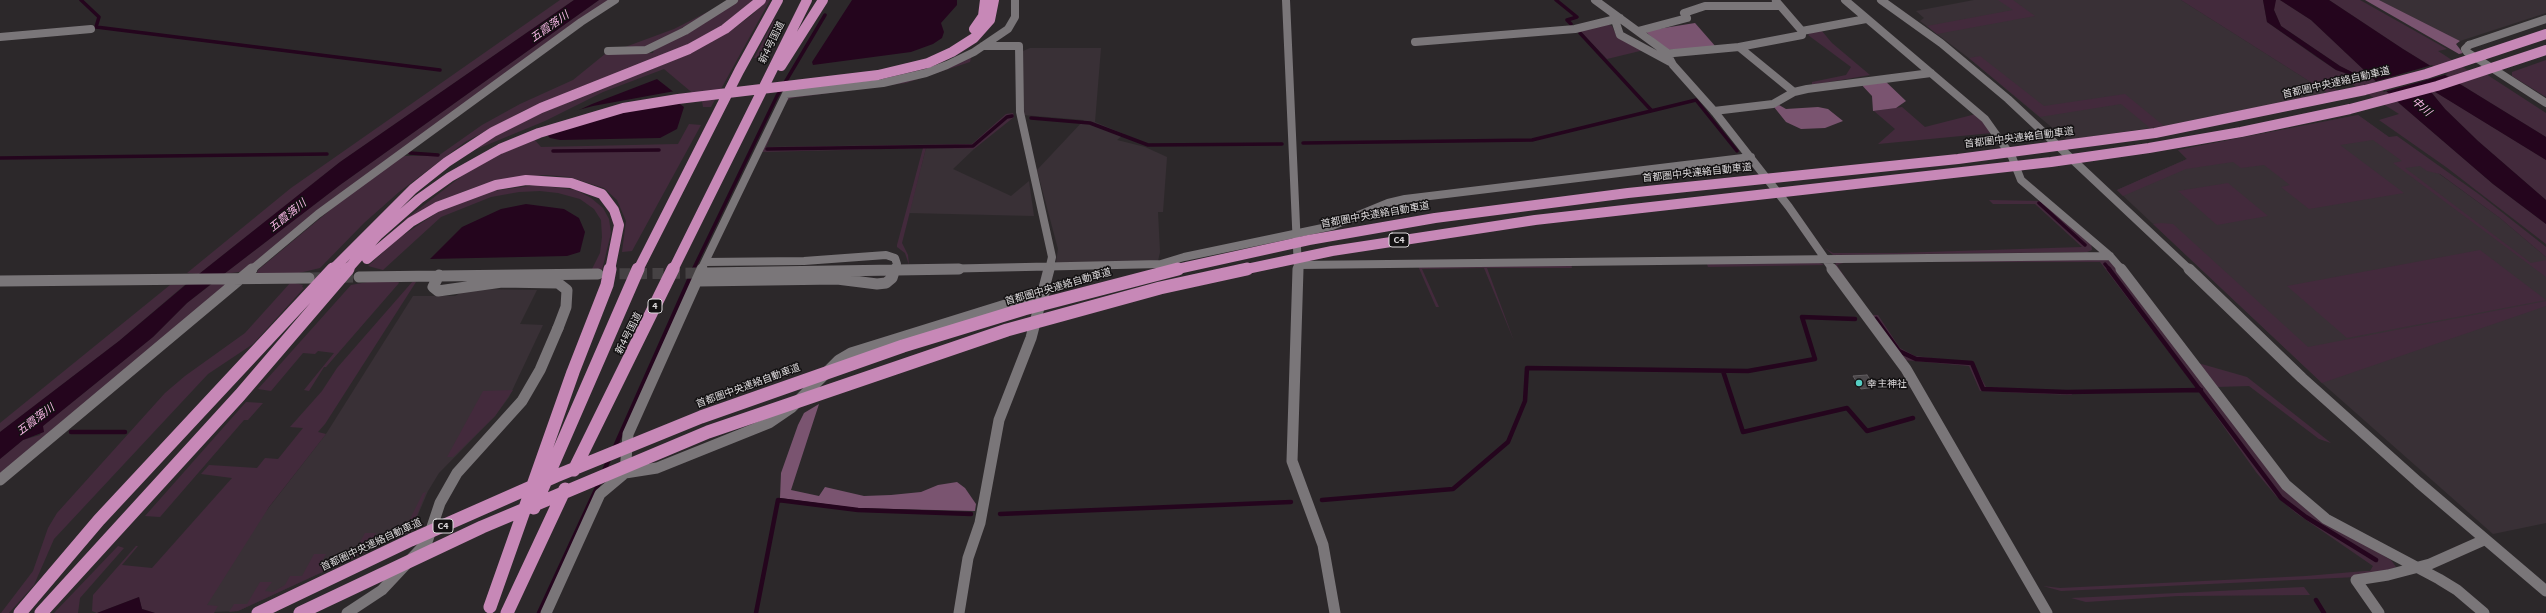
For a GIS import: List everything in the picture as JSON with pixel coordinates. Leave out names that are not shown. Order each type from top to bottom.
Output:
[{"type":"highway","points":[[20,613],[99,520],[413,189],[447,162],[493,132],[542,108],[689,49],[725,29],[762,0]]},
{"type":"highway","name":"新4号国道","points":[[489,610],[647,249],[739,71],[778,0]]},
{"type":"highway","name":"新4号国道","points":[[507,613],[588,440],[806,0]]},
{"type":"highway","points":[[710,196],[735,160],[794,43],[823,0]]},
{"type":"highway","points":[[978,29],[985,0]]},
{"type":"highway","points":[[384,218],[461,163],[516,139],[565,124],[623,108],[678,99],[863,77],[910,68],[952,52],[978,29],[994,12],[994,0]]},
{"type":"highway","name":"首都圏中央連絡自動車道","points":[[258,613],[411,540],[556,476],[694,420],[903,346],[1024,309],[1137,278],[1309,240],[1434,218],[1628,193],[1958,159],[2155,132],[2250,116],[2365,90],[2426,74],[2546,34]]},
{"type":"highway","name":"C4","points":[[300,613],[482,527],[708,432],[1007,330],[1160,288],[1332,251],[1535,220],[2051,162],[2149,148],[2240,132],[2350,109],[2444,84],[2546,50]]},
{"type":"highway","points":[[40,613],[230,406],[378,235],[419,199],[480,159],[516,139]]},
{"type":"highway","points":[[319,302],[382,244],[411,222],[437,207],[496,185],[526,180],[571,182],[602,194],[614,210],[619,225],[607,285],[573,372],[489,610]]},
{"type":"street","points":[[0,480],[242,278],[363,180],[581,22],[615,0]]},
{"type":"street","points":[[608,50],[646,50],[685,31],[734,0]]},
{"type":"street","points":[[626,473],[628,434],[698,281],[705,262],[786,94],[910,77],[958,60],[1003,33],[1012,23],[1015,0]]},
{"type":"street","points":[[1286,0],[1298,265],[1292,460],[1324,545],[1335,613]]},
{"type":"street","points":[[1596,0],[1618,18],[1668,54],[1673,65]]},
{"type":"street","points":[[1845,0],[1985,119],[2012,158],[2021,180],[2110,256],[2130,280],[2286,485],[2326,519],[2457,590],[2484,613]]},
{"type":"street","points":[[1881,0],[1941,43],[2008,99],[2089,174],[2302,378],[2484,540],[2546,591]]},
{"type":"street","points":[[1638,31],[1687,18],[1684,12],[1705,6],[1777,3],[1802,31]]},
{"type":"street","points":[[1415,42],[1575,29],[1618,18]]},
{"type":"street","points":[[1618,18],[1620,35],[1659,55],[1673,65],[1714,111],[1789,207],[1824,258],[1906,369],[2047,613]]},
{"type":"street","points":[[1802,31],[1866,19]]},
{"type":"street","points":[[2546,19],[2469,45],[2465,49],[2467,52],[2546,103]]},
{"type":"street","points":[[0,37],[91,29]]},
{"type":"street","points":[[1659,55],[1739,47],[1802,35],[1802,31]]},
{"type":"street","points":[[959,613],[968,558],[980,523],[999,420],[1031,338],[1052,257],[1050,242],[1020,112],[1019,46],[983,46]]},
{"type":"street","points":[[1739,47],[1794,92]]},
{"type":"street","points":[[1714,111],[1773,104],[1794,92],[1931,73]]},
{"type":"street","points":[[706,274],[1050,268],[1162,264],[1296,233],[1343,224],[1388,203],[1405,199],[1751,157]]},
{"type":"street","points":[[698,281],[836,279],[877,284],[886,283],[892,278],[896,260],[886,255],[804,261],[705,262]]},
{"type":"street","points":[[1298,265],[2110,256]]},
{"type":"street","points":[[359,277],[598,274]]},
{"type":"street","points":[[347,613],[382,590],[427,542],[440,503],[458,473],[522,401],[540,370],[566,307],[567,290],[558,283],[502,282],[438,290],[433,287],[439,275]]},
{"type":"street","points":[[0,280],[309,278]]},
{"type":"street","points":[[546,613],[600,494],[626,473],[657,468],[768,423],[791,408],[840,360],[851,353],[1044,292]]},
{"type":"street","points":[[2379,613],[2356,580],[2388,575],[2413,567],[2430,564],[2484,540]]},
{"type":"shaded area","points":[[560,0],[574,0],[340,162],[199,274],[187,273],[291,188]]},
{"type":"shaded area","points":[[599,0],[611,0],[246,271],[224,274],[340,185]]},
{"type":"shaded area","points":[[738,0],[754,0],[715,30],[689,44],[525,110],[465,142],[399,192],[364,223],[320,268],[299,273],[257,273],[258,270],[341,201],[402,156],[438,156],[482,125],[520,104],[573,80],[605,54],[653,53],[654,49]]},
{"type":"shaded area","points":[[766,0],[770,0],[711,107],[703,107],[702,101],[664,69],[603,92],[545,121],[477,149],[475,148],[513,126],[733,29],[753,14]]},
{"type":"shaded area","points":[[1974,0],[2181,0],[2328,93],[2164,126],[2067,140],[1970,59],[1920,21],[1924,18],[1916,11]]},
{"type":"shaded area","points":[[1998,0],[2013,0],[2035,16],[1937,34],[1927,26],[2013,10]]},
{"type":"shaded area","points":[[2181,0],[2263,0],[2267,22],[2336,70],[2351,75],[2353,73],[2340,66],[2281,26],[2274,10],[2275,0],[2280,0],[2311,20],[2400,104],[2493,184],[2546,224],[2546,244],[2446,167],[2379,120],[2399,114],[2344,79],[2326,82],[2338,91],[2328,93]]},
{"type":"shaded area","points":[[2329,0],[2360,0],[2447,49],[2438,51],[2475,75],[2486,74],[2546,113],[2546,137],[2403,49]]},
{"type":"shaded area","points":[[2365,0],[2379,0],[2460,41],[2456,44],[2463,53],[2459,54]]},
{"type":"shaded area","points":[[2379,0],[2546,0],[2546,13],[2460,41]]},
{"type":"shaded area","points":[[729,1],[649,47],[617,50],[674,29]]},
{"type":"shaded area","points":[[775,18],[773,46],[767,58],[754,58]]},
{"type":"shaded area","points":[[1695,23],[1716,47],[1666,50],[1645,31]]},
{"type":"shaded area","points":[[1606,24],[1612,26],[1617,37],[1644,50],[1607,59],[1579,30]]},
{"type":"shaded area","points":[[1821,30],[1832,43],[1870,75],[1812,85],[1812,82],[1846,75],[1851,67],[1808,35],[1812,31]]},
{"type":"shaded area","points":[[1030,48],[1101,48],[1095,122],[1124,134],[1117,140],[1145,147],[1167,157],[1163,212],[1158,212],[1160,252],[1158,261],[1056,262],[1058,249],[1037,170],[1084,120],[1023,115],[1023,51]]},
{"type":"shaded area","points":[[1980,56],[2044,106],[2125,94],[2164,126],[2150,128],[2121,104],[2040,117],[1969,58]]},
{"type":"shaded area","points":[[968,57],[971,58],[970,62],[906,83],[792,98],[785,102],[766,147],[972,144],[1006,114],[1013,113],[1014,117],[974,149],[926,148],[902,243],[908,255],[909,265],[905,253],[897,247],[897,245],[923,148],[762,152],[786,99],[788,97],[902,81],[928,74]]},
{"type":"shaded area","points":[[2546,60],[2546,97],[2512,76],[2512,72]]},
{"type":"shaded area","points":[[1883,79],[1906,101],[1896,108],[1873,111],[1872,96],[1859,82]]},
{"type":"shaded area","points":[[2426,86],[2546,160],[2546,200],[2478,141],[2445,109]]},
{"type":"shaded area","points":[[1779,105],[1786,109],[1818,107],[1828,109],[1843,121],[1825,128],[1801,129],[1786,122],[1774,107]]},
{"type":"shaded area","points":[[1902,107],[1925,127],[1976,114],[1992,133],[1878,144],[1895,129],[1874,111]]},
{"type":"shaded area","points":[[2358,115],[2500,218],[2546,257],[2546,523],[2493,534],[2322,383],[2117,190],[2187,159],[2178,150]]},
{"type":"shaded area","points":[[2358,115],[2389,137],[2397,136],[2480,195],[2546,247],[2546,257],[2500,218],[2440,174],[2427,171],[2420,166],[2405,168],[2531,263],[2546,260],[2546,277],[2393,163],[2402,161],[2373,140],[2340,145],[2404,193],[2309,209],[2281,187],[2290,185],[2264,165],[2241,168],[2233,162],[2186,169],[2123,196],[2117,190],[2187,159],[2178,150]]},
{"type":"shaded area","points":[[689,124],[701,125],[632,251],[622,252],[626,221],[617,200],[604,188],[569,177],[546,175],[521,177],[481,185],[444,199],[402,222],[463,175],[494,157],[534,139],[541,147],[678,144]]},
{"type":"shaded area","points":[[926,148],[974,149],[953,169],[1011,196],[1029,181],[1034,216],[909,213]]},
{"type":"shaded area","points":[[2228,183],[2268,216],[2217,225],[2178,191]]},
{"type":"shaded area","points":[[536,185],[576,190],[591,198],[603,208],[609,219],[611,233],[602,270],[592,269],[600,253],[602,237],[601,220],[594,209],[580,199],[558,193],[540,191],[519,192],[491,197],[441,217],[383,270],[368,266],[399,238],[438,212],[486,192]]},
{"type":"shaded area","points":[[1989,200],[2042,201],[2091,243],[2092,250],[2087,252],[1833,255],[1825,248],[1833,253],[1896,253],[2082,247],[2035,204],[1993,204]]},
{"type":"shaded area","points":[[2153,224],[2173,224],[2308,347],[2546,301],[2546,306],[2322,383]]},
{"type":"shaded area","points":[[2480,250],[2546,300],[2347,338],[2287,286]]},
{"type":"shaded area","points":[[2100,257],[2108,260],[2118,269],[2280,485],[2300,504],[2322,520],[2391,560],[2396,567],[2382,573],[2357,577],[2061,591],[2043,586],[2060,588],[2306,576],[2370,571],[2373,566],[2296,513],[2276,496],[2256,472],[2194,385],[2100,262],[1846,262],[1837,265],[1870,315],[1835,265],[1838,260]]},
{"type":"shaded area","points":[[1815,261],[1824,265],[1708,267],[1707,264]]},
{"type":"shaded area","points":[[1571,264],[1572,268],[1487,268],[1514,341],[1484,268],[1422,269],[1439,307],[1436,307],[1418,266]]},
{"type":"shaded area","points":[[373,281],[398,281],[399,283],[326,367],[324,367],[309,391],[304,390],[334,353],[318,351],[315,354],[303,353],[271,391],[258,389],[351,285]]},
{"type":"shaded area","points":[[413,281],[416,282],[325,424],[318,432],[326,434],[269,507],[207,605],[218,606],[214,613],[155,613],[142,609],[139,597],[97,613],[92,611],[93,595],[136,546],[138,546],[122,565],[152,568],[232,478],[201,474],[209,465],[257,468],[265,458],[278,459],[303,428],[290,427],[322,391],[337,368]]},
{"type":"shaded area","points":[[291,282],[303,285],[302,287],[304,288],[253,344],[208,374],[54,539],[34,585],[9,613],[1,613],[33,571],[48,528],[57,513],[165,393],[185,376],[245,333]]},
{"type":"shaded area","points":[[187,283],[119,341],[0,432],[0,423],[170,285]]},
{"type":"shaded area","points":[[213,283],[228,283],[0,475],[0,459],[23,440],[40,435],[43,426],[153,337],[187,303]]},
{"type":"shaded area","points":[[468,289],[537,290],[520,324],[543,325],[509,397],[495,416],[439,473],[428,491],[411,531],[238,611],[187,613],[326,434],[413,296],[455,296]]},
{"type":"shaded area","points":[[1870,315],[1878,315],[1900,348],[1915,356],[1973,363],[1986,387],[2070,391],[2072,395],[1980,391],[1969,366],[1904,360]]},
{"type":"shaded area","points":[[2198,363],[2247,377],[2331,443],[2319,439],[2249,386],[2216,387]]},
{"type":"shaded area","points":[[513,390],[495,416],[453,457],[447,457],[483,391]]},
{"type":"shaded area","points":[[246,402],[263,403],[248,420],[244,420],[160,517],[145,516]]},
{"type":"shaded area","points":[[819,404],[791,490],[819,496],[825,487],[864,496],[891,495],[921,492],[938,485],[957,482],[965,488],[976,504],[975,511],[855,508],[780,498],[781,473],[798,425],[804,413]]},
{"type":"shaded area","points":[[426,492],[411,531],[238,611],[229,612],[234,604],[247,604],[260,582],[272,582],[265,591],[273,592],[285,585],[290,576],[302,576],[314,554],[326,554],[320,564],[336,564],[341,554],[353,554],[365,533],[376,533],[371,542],[377,542],[388,536],[393,528],[406,527],[423,493]]},
{"type":"shaded area","points":[[118,546],[124,548],[80,598],[78,613],[54,613]]},
{"type":"shaded area","points":[[2304,587],[2310,595],[2178,596],[2086,602],[2071,598]]},
{"type":"water","name":"五霞落川","points":[[574,0],[599,0],[340,185],[224,274],[199,274],[340,162]]},
{"type":"water","points":[[852,0],[957,0],[957,5],[941,23],[944,32],[942,38],[933,44],[911,52],[813,65],[812,62]]},
{"type":"water","points":[[2263,0],[2276,0],[2274,10],[2281,26],[2340,66],[2354,73],[2351,75],[2336,70],[2267,22]]},
{"type":"water","name":"中川","points":[[2280,0],[2329,0],[2403,49],[2546,137],[2546,160],[2427,87],[2445,109],[2478,141],[2546,200],[2546,224],[2493,184],[2400,104],[2311,20]]},
{"type":"water","points":[[657,79],[680,97],[676,101],[684,107],[677,129],[660,138],[560,140],[550,138],[540,128],[592,104]]},
{"type":"water","points":[[526,204],[564,209],[579,218],[585,232],[580,252],[567,256],[430,259],[462,227],[501,209]]},
{"type":"water","name":"五霞落川","points":[[215,281],[187,303],[153,337],[43,426],[44,432],[23,440],[0,459],[0,432],[119,341],[189,282]]},
{"type":"water","points":[[139,597],[142,609],[155,613],[97,613]]},
{"type":"pier","points":[[2432,65],[2448,74],[2384,92],[2373,82]]},
{"type":"pier","points":[[675,91],[681,95],[627,111],[538,129],[567,113],[593,106]]},
{"type":"building","name":"幸主神社","points":[[1867,375],[1875,387],[1861,389],[1853,376]]},
{"type":"waterway","points":[[81,0],[99,17],[96,27],[440,70]]},
{"type":"waterway","points":[[1556,0],[1577,17],[1567,20],[1571,24]]},
{"type":"waterway","points":[[693,270],[777,96],[825,15]]},
{"type":"waterway","points":[[1580,33],[1651,110]]},
{"type":"waterway","points":[[1303,143],[1532,140],[1696,100],[1737,151]]},
{"type":"waterway","points":[[767,149],[973,146],[1007,117],[1012,116]]},
{"type":"waterway","points":[[1031,118],[1090,123],[1148,145],[1282,144]]},
{"type":"waterway","points":[[553,151],[659,150]]},
{"type":"waterway","points":[[410,153],[438,155]]},
{"type":"waterway","points":[[0,158],[327,154]]},
{"type":"waterway","points":[[2039,203],[2085,245]]},
{"type":"waterway","points":[[2105,264],[2110,270]]},
{"type":"waterway","points":[[614,449],[694,269]]},
{"type":"waterway","points":[[2109,269],[2200,390]]},
{"type":"waterway","points":[[1322,500],[1453,489],[1508,442],[1525,401],[1527,368],[1748,371],[1815,359],[1802,317],[1855,319]]},
{"type":"waterway","points":[[1876,319],[1899,351],[1916,359],[1972,363],[1983,389],[2067,392],[2200,390]]},
{"type":"waterway","points":[[1723,371],[1743,432],[1847,408],[1867,431],[1913,418]]},
{"type":"waterway","points":[[2200,390],[2281,498],[2306,517],[2376,560]]},
{"type":"waterway","points":[[71,432],[125,432]]},
{"type":"waterway","points":[[603,473],[610,457]]},
{"type":"waterway","points":[[539,613],[600,481]]},
{"type":"waterway","points":[[756,613],[778,500],[858,510],[971,514]]},
{"type":"waterway","points":[[1000,514],[1291,502]]},
{"type":"waterway","points":[[2316,600],[2324,613]]},
{"type":"tunnel","points":[[603,274],[707,273]]},
{"type":"tunnel","points":[[309,278],[359,277]]},
{"type":"place","name":"幸主神社","points":[[1859,383]]}]
